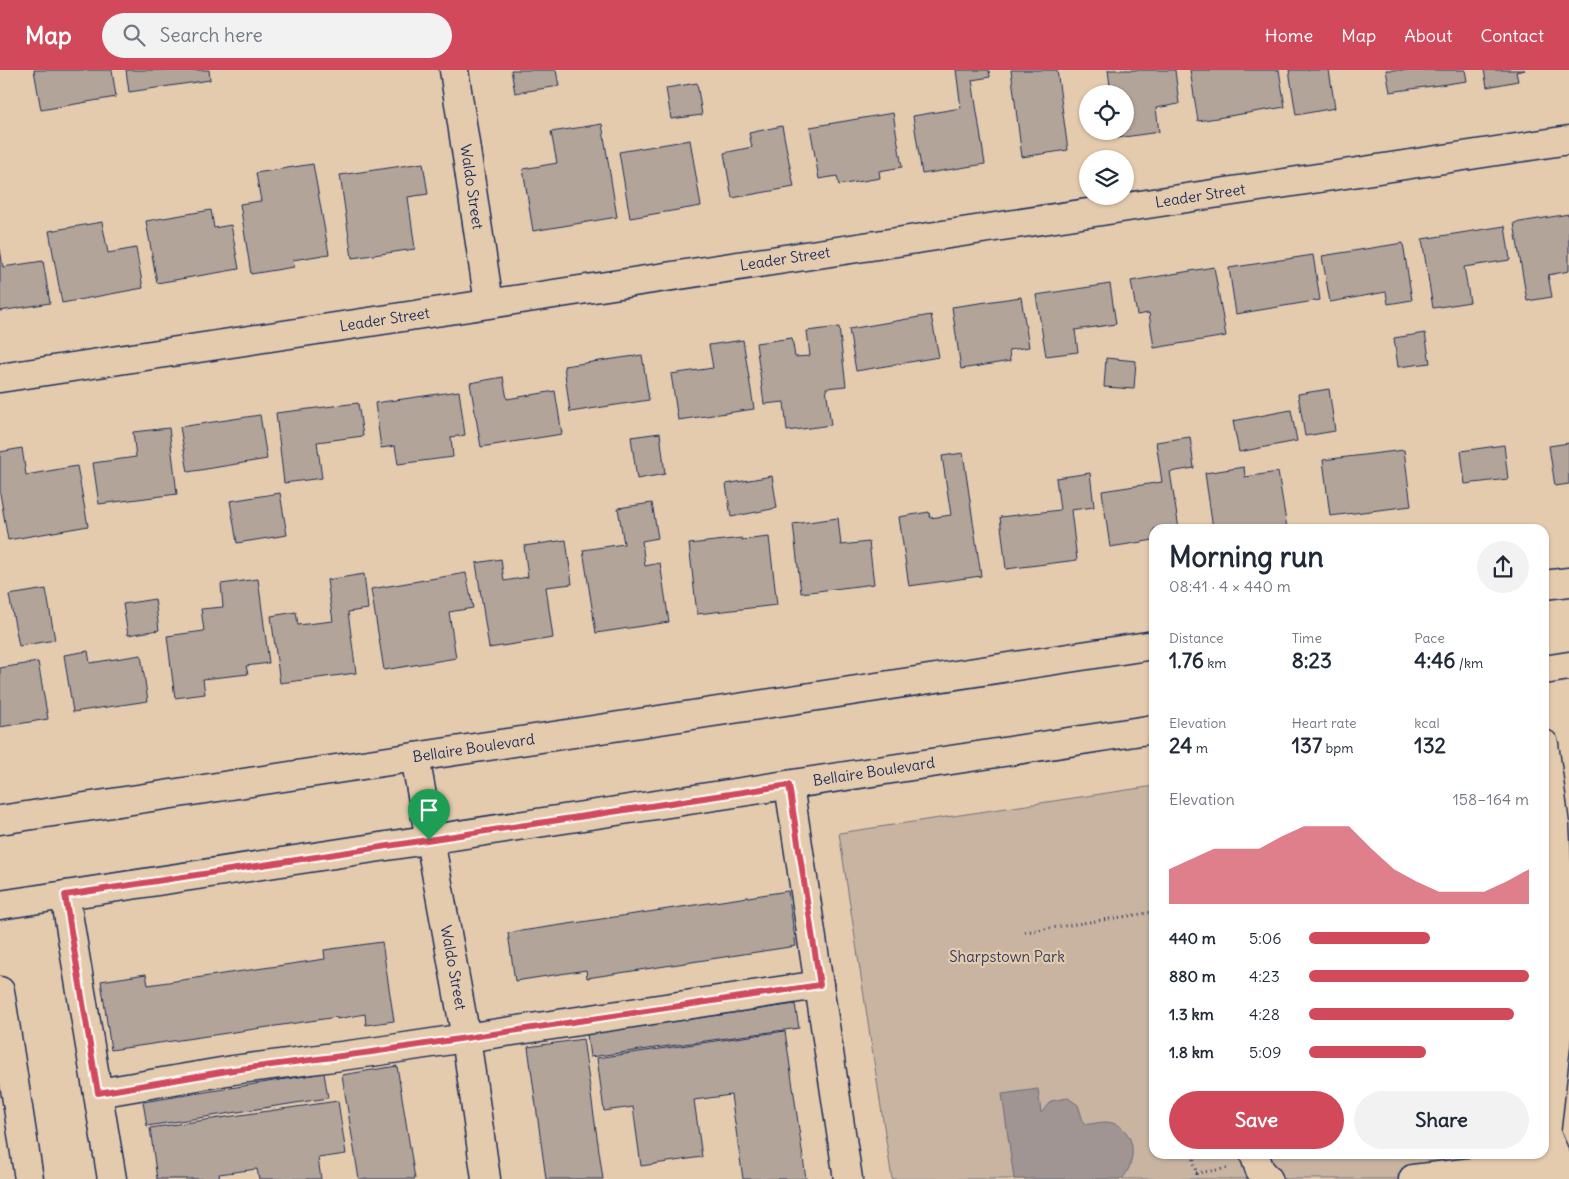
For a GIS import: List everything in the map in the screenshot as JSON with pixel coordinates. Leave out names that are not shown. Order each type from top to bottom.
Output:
[{"type":"street","name":"Waldo Street","points":[[454,70],[488,303]]},
{"type":"street","name":"Leader Street","points":[[0,378],[1569,140]]},
{"type":"street","points":[[1549,585],[1569,582]]},
{"type":"street","name":"Bellaire Boulevard","points":[[0,820],[1149,646]]},
{"type":"street","points":[[1549,669],[1569,666]]},
{"type":"street","name":"Bellaire Boulevard","points":[[0,905],[1149,730]]},
{"type":"street","name":"Waldo Street","points":[[415,757],[466,1038],[486,1179]]},
{"type":"street","points":[[1549,781],[1555,825],[1557,923],[1557,1036],[1549,1107]]},
{"type":"street","points":[[789,785],[848,1179]]},
{"type":"street","points":[[65,895],[112,1179]]},
{"type":"street","points":[[98,1093],[233,1070],[466,1038],[820,985]]},
{"type":"street","points":[[0,991],[8,1104],[29,1179]]},
{"type":"street","points":[[1549,1140],[1566,1174]]},
{"type":"street","points":[[1256,1159],[1260,1170],[1268,1179]]},
{"type":"street","points":[[1413,1179],[1518,1167],[1566,1174]]},
{"type":"path","points":[[1025,932],[1149,913]]},
{"type":"path","points":[[1194,1159],[1197,1179]]},
{"type":"green space","name":"Sharpstown Park","points":[[1149,787],[1149,1159],[1507,1159],[1504,1179],[892,1179],[839,833]]},
{"type":"shaded area","points":[[1038,1089],[1041,1113],[1051,1101],[1068,1098],[1078,1105],[1084,1124],[1108,1122],[1126,1132],[1132,1147],[1132,1156],[1127,1172],[1122,1179],[1014,1179],[1002,1094]]},
{"type":"building","points":[[34,70],[112,70],[116,97],[41,110]]},
{"type":"building","points":[[126,70],[209,70],[210,80],[129,92]]},
{"type":"building","points":[[511,70],[556,70],[559,86],[515,93]]},
{"type":"building","points":[[956,70],[989,70],[990,77],[972,80],[985,164],[922,174],[913,116],[961,108]]},
{"type":"building","points":[[1011,70],[1057,70],[1068,150],[1022,157]]},
{"type":"building","points":[[1108,70],[1175,70],[1179,104],[1156,108],[1159,132],[1134,136],[1134,85],[1110,85]]},
{"type":"building","points":[[1190,70],[1279,70],[1285,107],[1198,121]]},
{"type":"building","points":[[1289,70],[1329,70],[1335,108],[1296,115]]},
{"type":"building","points":[[1386,70],[1465,70],[1467,81],[1390,92]]},
{"type":"building","points":[[1484,70],[1525,70],[1516,72],[1518,81],[1487,87]]},
{"type":"building","points":[[697,83],[702,115],[671,119],[666,88]]},
{"type":"building","points":[[893,113],[902,167],[879,171],[880,178],[839,185],[837,176],[819,179],[810,127]]},
{"type":"building","points":[[602,124],[617,217],[533,231],[523,169],[557,163],[551,132]]},
{"type":"building","points":[[782,126],[794,187],[732,198],[724,153],[752,147],[749,133]]},
{"type":"building","points":[[690,140],[701,206],[630,218],[619,152]]},
{"type":"building","points":[[423,163],[428,194],[408,197],[415,249],[352,258],[340,175]]},
{"type":"building","points":[[313,164],[329,254],[293,260],[294,267],[251,274],[240,204],[261,201],[256,173]]},
{"type":"building","points":[[211,210],[214,228],[231,225],[239,269],[157,283],[146,221]]},
{"type":"building","points":[[1569,214],[1569,271],[1548,275],[1552,297],[1527,301],[1514,223]]},
{"type":"building","points":[[102,222],[108,253],[136,248],[143,288],[62,303],[49,231]]},
{"type":"building","points":[[1505,226],[1510,260],[1464,267],[1470,302],[1433,308],[1422,239]]},
{"type":"building","points":[[1403,243],[1412,300],[1388,304],[1386,292],[1330,302],[1322,256]]},
{"type":"building","points":[[0,249],[3,267],[43,261],[50,303],[0,311]]},
{"type":"building","points":[[1313,255],[1320,300],[1236,314],[1229,268]]},
{"type":"building","points":[[1214,267],[1226,336],[1154,348],[1149,313],[1137,315],[1131,281]]},
{"type":"building","points":[[1110,284],[1116,324],[1075,330],[1078,352],[1046,356],[1036,295]]},
{"type":"building","points":[[1021,297],[1029,347],[1009,350],[1010,361],[961,369],[952,307]]},
{"type":"building","points":[[931,315],[939,357],[856,371],[849,329]]},
{"type":"building","points":[[839,327],[846,386],[826,388],[831,425],[787,431],[784,402],[764,404],[756,343],[792,338],[795,357],[810,356],[807,331]]},
{"type":"building","points":[[1425,333],[1430,363],[1398,367],[1394,338]]},
{"type":"building","points":[[743,340],[754,409],[678,420],[671,374],[713,368],[709,345]]},
{"type":"building","points":[[642,355],[649,400],[570,412],[564,366]]},
{"type":"building","points":[[1106,358],[1136,361],[1134,389],[1104,387]]},
{"type":"building","points":[[503,377],[507,399],[555,391],[562,434],[481,447],[470,383]]},
{"type":"building","points":[[1329,389],[1335,431],[1305,436],[1298,394]]},
{"type":"building","points":[[459,391],[465,435],[451,437],[453,457],[398,464],[395,446],[381,448],[375,403]]},
{"type":"building","points":[[358,403],[363,436],[317,442],[322,478],[284,483],[276,413]]},
{"type":"building","points":[[1291,410],[1297,441],[1239,452],[1233,421]]},
{"type":"building","points":[[260,415],[267,459],[188,472],[180,427]]},
{"type":"building","points":[[169,428],[177,494],[99,504],[93,463],[136,457],[133,432]]},
{"type":"building","points":[[660,433],[665,474],[637,479],[631,437]]},
{"type":"building","points":[[1190,437],[1194,468],[1170,472],[1178,524],[1149,524],[1149,541],[1110,547],[1102,491],[1162,482],[1156,442]]},
{"type":"building","points":[[1569,443],[1569,484],[1555,486],[1549,446]]},
{"type":"building","points":[[1504,445],[1508,479],[1465,484],[1461,451]]},
{"type":"building","points":[[22,448],[26,475],[77,466],[88,526],[8,540],[0,493],[0,452]]},
{"type":"building","points":[[1404,450],[1411,506],[1330,516],[1323,460]]},
{"type":"building","points":[[963,453],[981,576],[909,586],[899,517],[929,512],[930,518],[951,515],[942,456]]},
{"type":"building","points":[[1244,467],[1245,477],[1278,472],[1286,524],[1212,524],[1205,473]]},
{"type":"building","points":[[1090,473],[1094,507],[1071,510],[1077,560],[1006,569],[1000,517],[1060,510],[1056,478]]},
{"type":"building","points":[[772,476],[777,508],[731,517],[726,484]]},
{"type":"building","points":[[280,493],[287,535],[237,543],[230,501]]},
{"type":"building","points":[[652,503],[658,538],[642,541],[645,566],[660,563],[669,622],[596,633],[583,550],[624,544],[618,508]]},
{"type":"building","points":[[838,518],[841,545],[869,542],[874,584],[801,593],[793,524]]},
{"type":"building","points":[[769,537],[777,605],[697,614],[689,544]]},
{"type":"building","points":[[566,540],[572,584],[546,587],[553,638],[489,648],[476,563],[501,559],[504,581],[528,577],[524,546]]},
{"type":"building","points":[[466,573],[473,608],[449,612],[456,658],[384,670],[371,589]]},
{"type":"building","points":[[364,574],[368,609],[348,612],[356,673],[280,683],[271,616],[296,612],[298,625],[333,621],[327,580]]},
{"type":"building","points":[[258,579],[269,663],[246,666],[248,674],[203,679],[205,694],[175,698],[167,636],[204,631],[201,609],[223,607],[221,584]]},
{"type":"building","points":[[46,589],[55,640],[19,646],[9,595]]},
{"type":"building","points":[[155,599],[159,630],[128,635],[123,604]]},
{"type":"building","points":[[88,651],[90,663],[141,655],[148,701],[73,712],[64,655]]},
{"type":"building","points":[[38,662],[48,719],[0,727],[0,668]]},
{"type":"building","points":[[788,891],[796,946],[587,978],[586,970],[515,981],[508,933]]},
{"type":"building","points":[[382,942],[394,1021],[366,1025],[365,1014],[111,1050],[101,981],[146,974],[148,985],[325,959],[324,950]]},
{"type":"building","points":[[795,1004],[799,1028],[590,1057],[587,1034]]},
{"type":"building","points":[[785,1031],[806,1179],[743,1179],[731,1095],[694,1100],[702,1157],[641,1166],[633,1107],[604,1111],[597,1058]]},
{"type":"building","points":[[583,1039],[603,1179],[546,1179],[528,1047]]},
{"type":"building","points":[[397,1066],[415,1179],[359,1179],[342,1075]]},
{"type":"building","points":[[324,1073],[328,1098],[147,1126],[143,1102]]},
{"type":"building","points":[[338,1101],[346,1154],[318,1158],[321,1179],[259,1179],[257,1169],[219,1174],[220,1179],[157,1179],[150,1128]]},
{"type":"route","points":[[789,785],[820,985],[372,1052],[233,1070],[98,1093],[65,895],[429,840],[789,785]]}]
